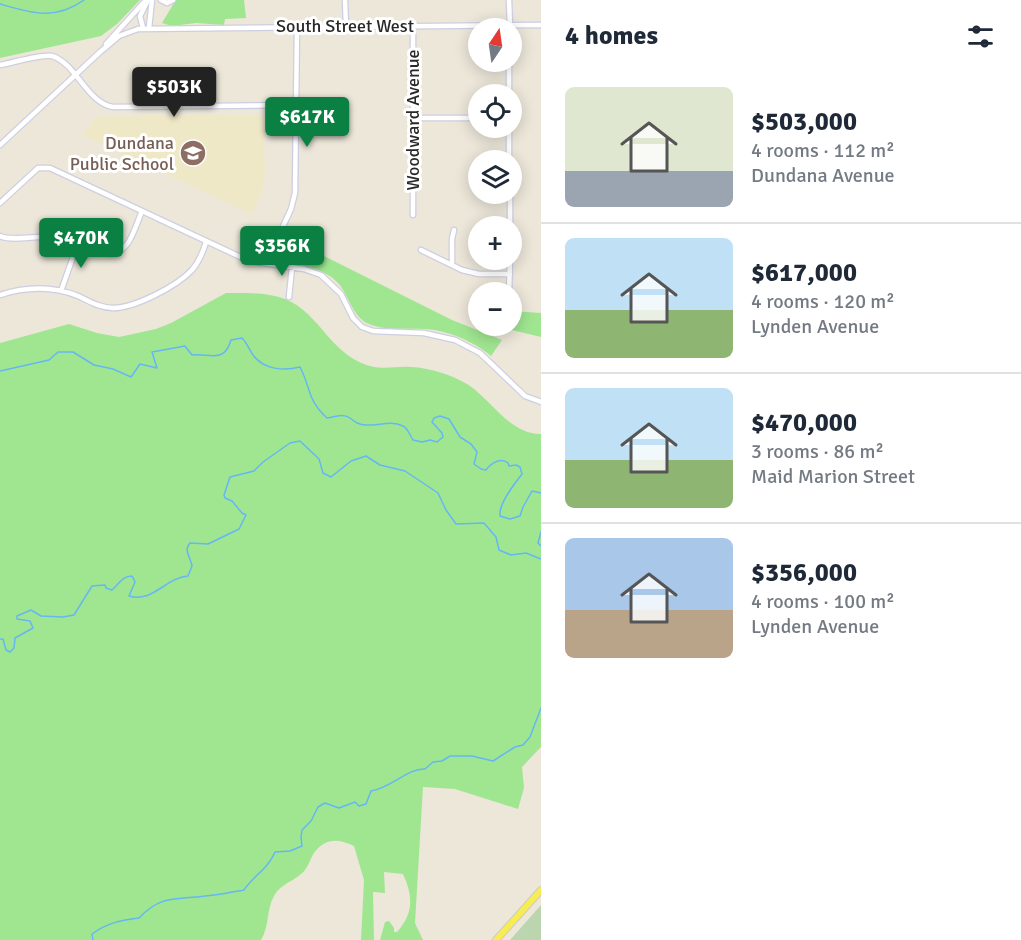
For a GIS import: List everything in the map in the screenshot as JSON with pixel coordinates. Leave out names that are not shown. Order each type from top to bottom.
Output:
[{"type":"main road","points":[[496,940],[541,890]]},
{"type":"street","points":[[0,145],[119,36],[143,28],[140,16],[149,0]]},
{"type":"street","points":[[149,0],[149,28]]},
{"type":"street","points":[[100,52],[149,0]]},
{"type":"street","points":[[161,0],[167,3],[173,0]]},
{"type":"street","points":[[345,0],[346,26]]},
{"type":"street","points":[[510,0],[510,18]]},
{"type":"street","name":"Woodward Avenue","points":[[413,25],[413,215]]},
{"type":"street","name":"South Street West","points":[[522,26],[541,25]]},
{"type":"street","points":[[269,263],[272,249],[291,209],[295,193],[297,26]]},
{"type":"street","name":"South Street West","points":[[143,28],[468,26]]},
{"type":"street","points":[[0,65],[50,56],[58,59],[102,103],[113,107],[296,105]]},
{"type":"street","points":[[413,118],[468,118]]},
{"type":"street","points":[[0,203],[38,168],[44,167],[249,261],[314,272],[328,280],[341,294],[353,318],[362,327],[373,331],[424,333],[456,340],[480,353],[525,396],[541,402]]},
{"type":"street","points":[[0,236],[12,239],[47,236],[79,240],[111,254],[122,251],[126,247],[142,212]]},
{"type":"street","points":[[452,265],[454,230]]},
{"type":"street","points":[[61,291],[79,240]]},
{"type":"street","points":[[0,295],[28,289],[61,291],[112,308],[140,302],[186,276],[198,262],[206,242]]},
{"type":"street","points":[[421,250],[462,270],[479,274],[510,274]]},
{"type":"street","points":[[289,297],[292,267]]},
{"type":"street","points":[[510,270],[510,282]]},
{"type":"shaded area","name":"Dundana Public School","points":[[263,115],[265,172],[262,192],[252,214],[82,135],[97,117]]},
{"type":"green space","points":[[0,0],[140,0],[117,24],[101,36],[0,58]]},
{"type":"green space","points":[[170,0],[244,0],[246,18],[225,19],[224,25],[196,23],[172,26],[162,23],[174,3]]},
{"type":"green space","points":[[284,236],[468,326],[468,336],[492,336],[502,340],[491,356],[468,341],[451,334],[369,324],[359,317],[343,289],[327,274],[280,260],[278,252]]},
{"type":"green space","points":[[226,293],[263,294],[285,299],[308,314],[336,345],[359,362],[374,367],[418,368],[447,374],[476,390],[501,415],[519,428],[541,434],[541,747],[522,767],[524,788],[518,809],[455,789],[423,787],[415,923],[423,940],[380,940],[385,922],[389,921],[394,932],[397,932],[403,925],[410,904],[409,890],[403,874],[384,872],[385,893],[373,892],[374,940],[361,940],[364,880],[354,846],[332,841],[318,848],[305,870],[277,892],[270,907],[266,929],[261,940],[0,940],[0,343],[69,324],[119,337],[156,329]]},
{"type":"green space","points":[[522,312],[541,313],[541,337],[522,332]]},
{"type":"green space","points":[[541,905],[541,940],[510,940]]},
{"type":"waterway","points":[[0,4],[33,12],[53,13],[73,7],[84,0]]},
{"type":"waterway","points":[[0,371],[49,360],[58,352],[73,352],[94,365],[113,369],[131,377],[140,364],[157,368],[152,352],[185,346],[192,355],[216,356],[224,352],[231,340],[242,338],[253,355],[263,364],[281,369],[300,367],[316,405],[327,418],[344,416],[364,425],[398,424],[406,428],[413,440],[437,442],[443,437],[432,422],[434,418],[440,416],[449,419],[460,437],[471,444],[477,452],[474,464],[481,469],[486,470],[499,461],[505,461],[509,466],[520,467],[522,474],[504,500],[500,516],[510,519],[520,516],[532,491],[541,493]]},
{"type":"waterway","points":[[0,639],[3,639],[6,650],[10,652],[14,648],[15,638],[33,628],[30,621],[17,619],[17,616],[31,610],[41,616],[74,615],[92,586],[105,585],[106,588],[112,590],[123,579],[132,576],[135,582],[129,596],[137,597],[145,596],[172,581],[188,576],[192,566],[187,551],[190,543],[208,544],[239,529],[246,515],[232,501],[225,498],[230,477],[254,471],[290,443],[300,441],[319,459],[323,473],[331,477],[351,461],[366,456],[380,465],[405,471],[438,493],[456,524],[484,523],[496,537],[499,550],[511,555],[526,553],[541,559]]},
{"type":"waterway","points":[[541,532],[538,543],[541,546]]},
{"type":"waterway","points":[[93,940],[92,934],[103,927],[139,918],[147,910],[162,902],[244,890],[275,852],[290,851],[302,846],[302,830],[311,821],[318,807],[325,803],[339,808],[355,802],[359,806],[366,804],[371,791],[450,756],[472,756],[493,761],[515,747],[523,745],[530,737],[541,708]]},
{"type":"place","name":"Dundana Public School","points":[[193,153]]}]
